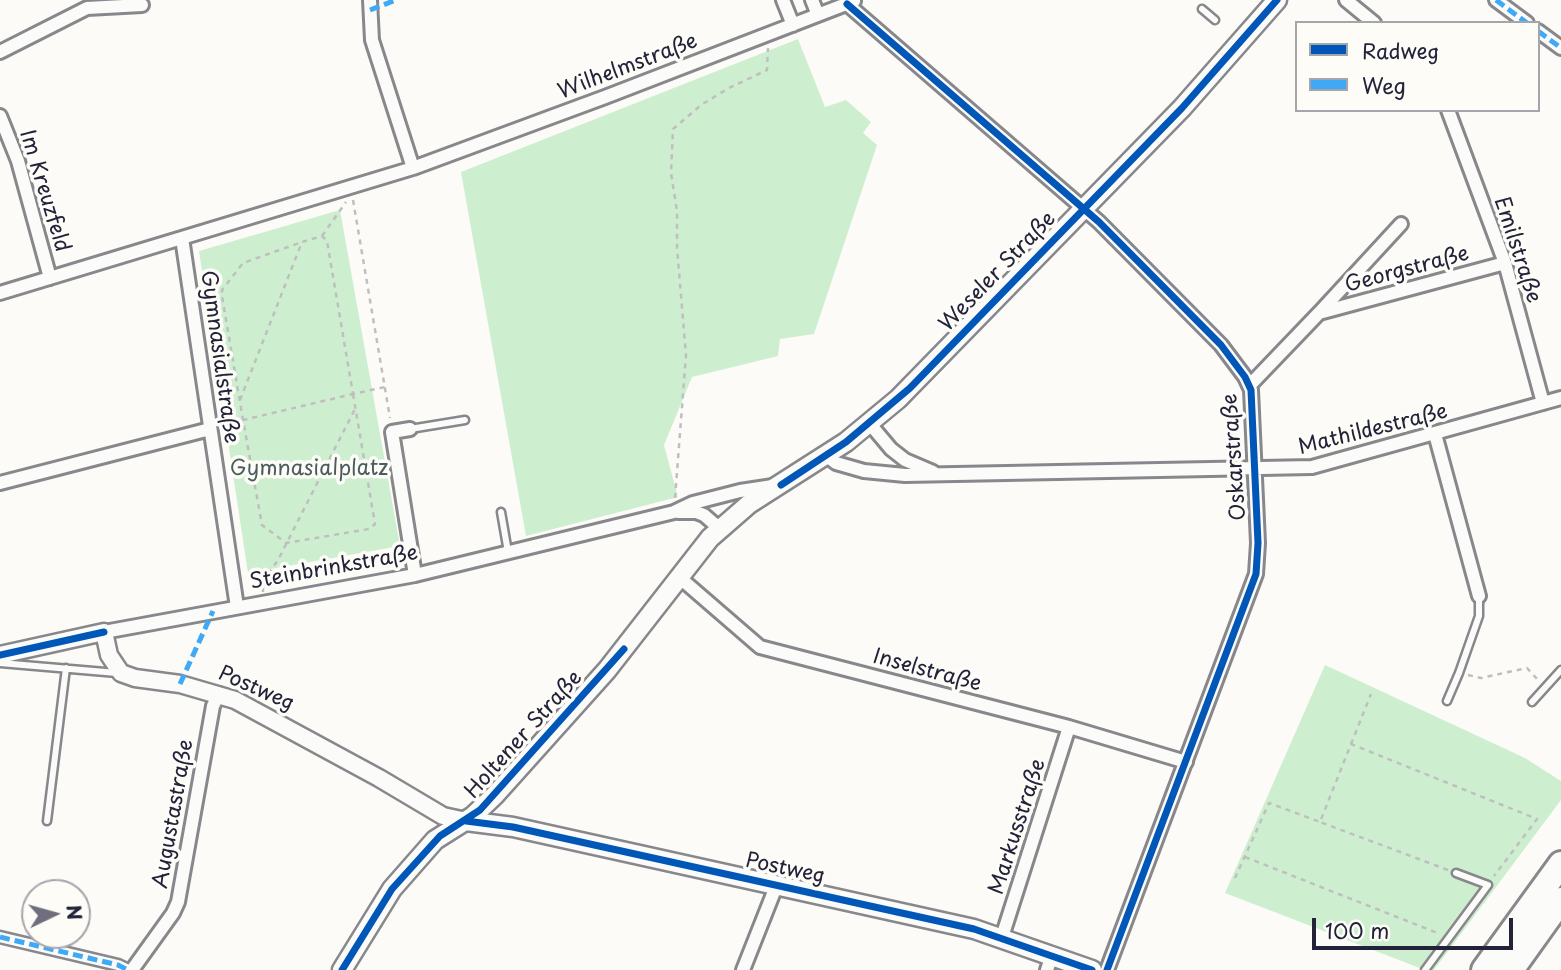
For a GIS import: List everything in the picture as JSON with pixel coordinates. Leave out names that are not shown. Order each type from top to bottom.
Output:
[{"type":"highway","points":[[1484,970],[1561,864]]},
{"type":"highway","points":[[1511,970],[1561,900]]},
{"type":"main road","name":"Weseler Straße","points":[[780,485],[827,456],[870,424],[933,365],[1182,108],[1277,0]]},
{"type":"main road","name":"Holtener Straße","points":[[342,970],[392,889],[440,836],[466,821],[494,796],[607,670],[719,528],[749,504],[780,485]]},
{"type":"main road","name":"Postweg","points":[[466,821],[513,827],[974,929],[1002,937],[1050,962],[1091,970]]},
{"type":"street","points":[[370,0],[372,40],[413,168]]},
{"type":"street","points":[[783,0],[793,25]]},
{"type":"street","points":[[812,0],[818,15]]},
{"type":"street","points":[[1346,0],[1372,21]]},
{"type":"street","points":[[1496,0],[1524,21]]},
{"type":"street","name":"Wilhelmstraße","points":[[0,293],[413,168],[852,2]]},
{"type":"street","name":"Oskarstraße","points":[[852,2],[1084,208],[1221,345],[1250,384],[1256,469],[1256,574],[1107,970]]},
{"type":"street","points":[[0,52],[84,4],[142,5]]},
{"type":"street","points":[[1540,32],[1561,48]]},
{"type":"street","name":"Emilstraße","points":[[1449,112],[1505,263],[1543,403]]},
{"type":"street","name":"Im Kreuzfeld","points":[[0,116],[18,161],[50,278]]},
{"type":"street","name":"Georgstraße","points":[[1250,384],[1401,223]]},
{"type":"street","name":"Gymnasialstraße","points":[[182,238],[237,607]]},
{"type":"street","name":"Georgstraße","points":[[1319,313],[1505,263]]},
{"type":"street","name":"Mathildestraße","points":[[827,456],[836,463],[881,474],[1312,467],[1561,398]]},
{"type":"street","name":"Mathildestraße","points":[[870,424],[891,449],[905,460],[937,473]]},
{"type":"street","points":[[0,483],[210,429]]},
{"type":"street","points":[[410,429],[392,432],[415,575]]},
{"type":"street","name":"Mathildestraße","points":[[1435,434],[1479,596]]},
{"type":"street","name":"Steinbrinkstraße","points":[[0,655],[104,632],[415,575],[674,512],[740,491],[780,485]]},
{"type":"street","name":"Steinbrinkstraße","points":[[674,512],[696,512],[704,515],[719,528]]},
{"type":"street","name":"Inselstraße","points":[[679,577],[761,648],[1069,727],[1186,762]]},
{"type":"street","points":[[104,632],[109,655],[121,673]]},
{"type":"street","name":"Postweg","points":[[121,673],[219,694],[276,720],[443,816],[466,821]]},
{"type":"street","name":"Augustastraße","points":[[130,970],[173,913],[178,902],[213,706],[219,694]]},
{"type":"street","name":"Markusstraße","points":[[1002,937],[1069,727]]},
{"type":"street","points":[[743,970],[777,884]]},
{"type":"street","points":[[0,937],[130,970]]},
{"type":"lane","points":[[1202,9],[1215,20]]},
{"type":"lane","points":[[410,429],[465,420]]},
{"type":"lane","points":[[501,512],[509,554]]},
{"type":"lane","points":[[1447,701],[1479,616],[1479,596]]},
{"type":"lane","points":[[0,663],[121,673]]},
{"type":"lane","points":[[47,821],[66,668]]},
{"type":"lane","points":[[1532,702],[1561,670]]},
{"type":"lane","points":[[1425,970],[1488,885],[1456,873]]},
{"type":"path","points":[[674,512],[686,355],[677,248],[677,211],[670,173],[673,129],[701,105],[767,70],[769,34]]},
{"type":"path","points":[[321,236],[327,241],[375,524],[369,529],[286,543],[262,525],[222,289],[243,263],[321,236],[352,193],[392,432]]},
{"type":"path","points":[[240,400],[302,242]]},
{"type":"path","points":[[210,429],[385,387]]},
{"type":"path","points":[[265,602],[262,584],[355,409]]},
{"type":"path","points":[[1459,673],[1481,678],[1527,668],[1546,687]]},
{"type":"path","points":[[1320,822],[1371,694]]},
{"type":"path","points":[[1351,744],[1538,818],[1488,885]]},
{"type":"path","points":[[1235,878],[1269,803],[1456,873]]},
{"type":"path","points":[[1245,857],[1449,938]]},
{"type":"green space","points":[[798,39],[825,107],[846,100],[871,122],[863,133],[877,145],[814,334],[780,339],[778,356],[692,377],[664,445],[678,497],[526,536],[461,172]]},
{"type":"green space","name":"Gymnasialplatz","points":[[340,210],[400,546],[248,573],[199,251]]},
{"type":"green space","points":[[1325,665],[1525,758],[1561,781],[1561,800],[1434,970],[1425,970],[1225,893]]},
{"type":"marked path","points":[[370,10],[396,0]]},
{"type":"marked path","points":[[1496,0],[1524,21]]},
{"type":"marked path","points":[[1540,32],[1561,48]]},
{"type":"marked path","points":[[180,684],[213,611]]},
{"type":"marked path","points":[[0,937],[118,965],[128,970]]},
{"type":"cycle path","points":[[781,485],[846,442],[910,388],[1182,108],[1277,0]]},
{"type":"cycle path","points":[[847,4],[1099,222],[1221,345],[1245,377],[1251,390],[1258,543],[1256,574],[1107,970]]},
{"type":"cycle path","points":[[0,655],[104,632]]},
{"type":"cycle path","points":[[342,970],[392,889],[440,836],[480,810],[624,649]]},
{"type":"cycle path","points":[[466,821],[513,827],[974,929],[1092,970]]}]
